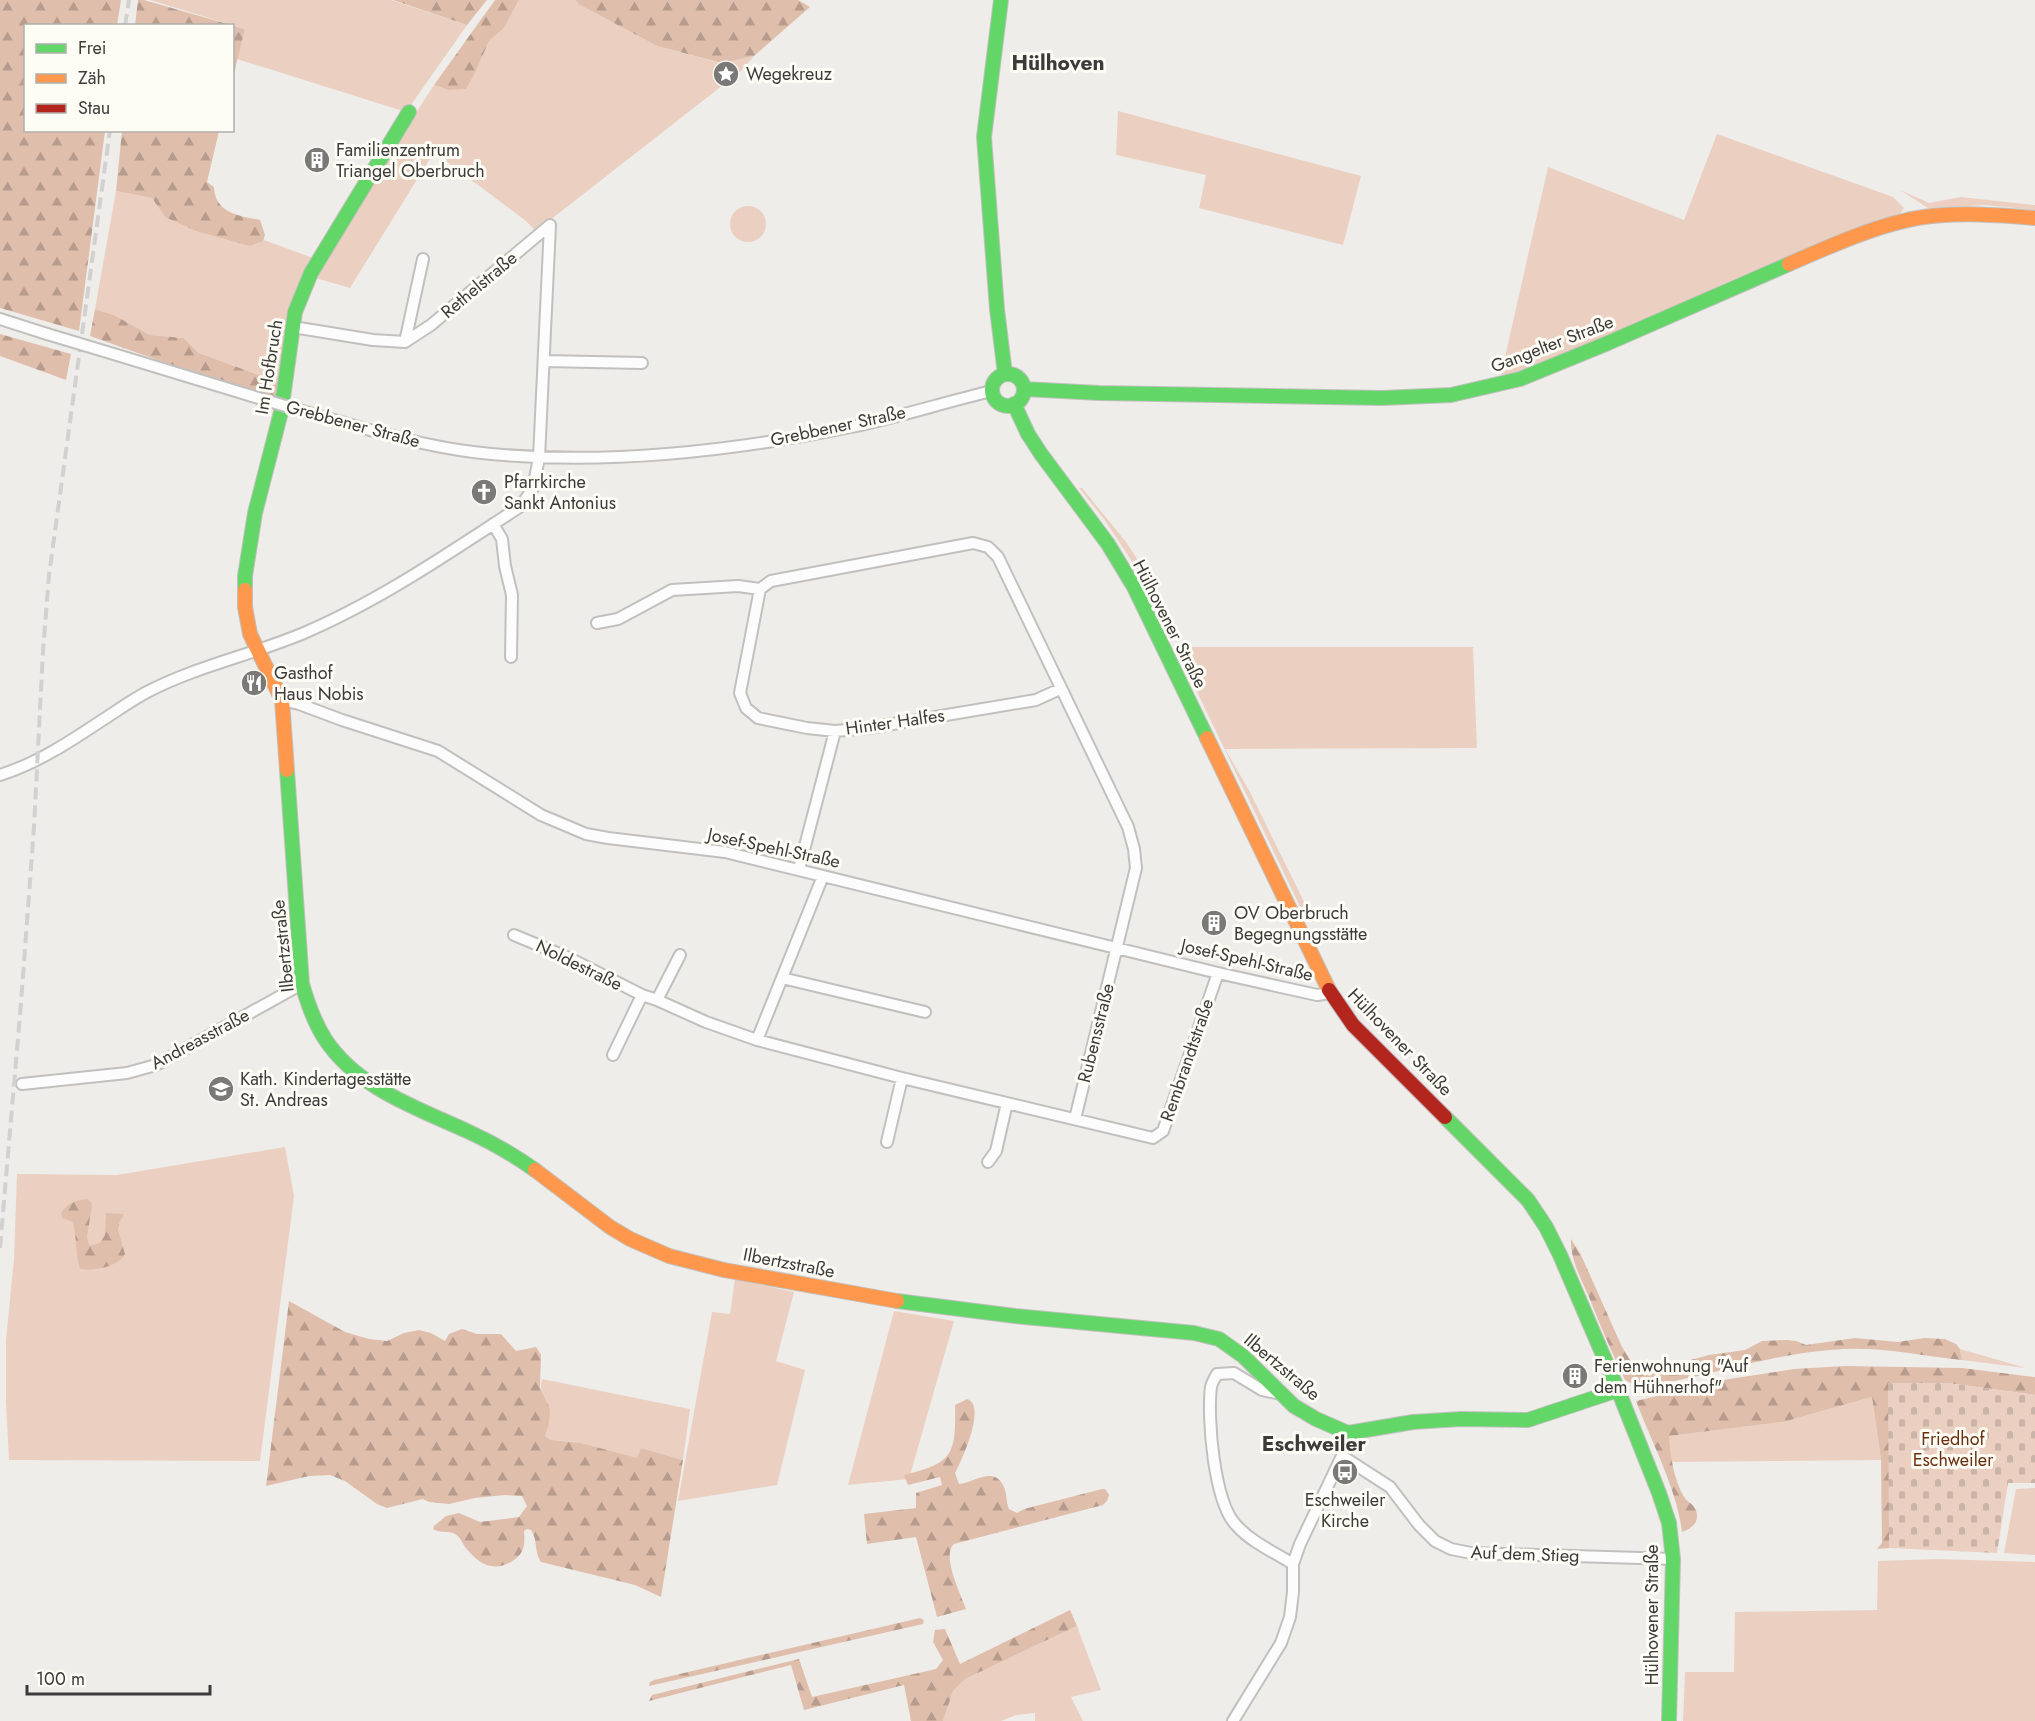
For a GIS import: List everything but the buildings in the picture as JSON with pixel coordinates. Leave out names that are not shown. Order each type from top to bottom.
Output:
[{"type":"main road","points":[[1001,0],[984,137],[997,309],[1005,374]]},
{"type":"main road","name":"Im Hofbruch","points":[[260,651],[250,634],[245,576],[255,513],[281,412],[295,312],[311,273],[409,112]]},
{"type":"main road","name":"Gangelter Straße","points":[[1024,388],[1099,393],[1339,398],[1451,395],[1520,379],[1796,261],[1885,226],[1924,217],[1980,213],[2035,218]]},
{"type":"main road","points":[[1005,374],[1018,377],[1024,388],[1022,398],[1009,406],[999,403],[992,391],[995,380],[1005,374]]},
{"type":"main road","name":"Hülhovener Straße","points":[[1014,404],[1028,434],[1041,454],[1108,544],[1134,587],[1330,993],[1353,1024],[1528,1200],[1546,1227],[1560,1255],[1618,1390],[1669,1522],[1673,1559],[1669,1721]]},
{"type":"main road","points":[[260,651],[282,700]]},
{"type":"main road","name":"Ilbertzstraße","points":[[282,700],[302,984],[311,1014],[326,1041],[342,1061],[361,1078],[385,1093],[494,1144],[526,1162],[598,1220],[627,1239],[655,1251],[718,1268],[908,1303],[1194,1333],[1219,1339],[1244,1356],[1294,1406],[1348,1433]]},
{"type":"main road","points":[[1348,1433],[1425,1421],[1528,1420],[1618,1390]]},
{"type":"street","name":"Rethelstraße","points":[[405,342],[432,325],[550,225],[544,361]]},
{"type":"street","points":[[293,327],[373,340],[405,342],[423,259]]},
{"type":"street","name":"Grebbener Straße","points":[[0,319],[383,434],[443,447],[539,458],[575,459],[750,445],[852,426],[992,391]]},
{"type":"street","points":[[0,775],[49,754],[144,693],[190,672],[260,651],[349,612],[493,524],[521,506],[533,488],[539,458],[544,361],[642,363]]},
{"type":"street","points":[[493,524],[502,539],[512,595],[511,657]]},
{"type":"street","points":[[597,623],[618,619],[672,590],[738,586],[760,589],[771,582],[962,545],[973,543],[988,547],[998,557],[1128,827],[1136,868],[1117,947]]},
{"type":"street","name":"Hinter Halfes","points":[[760,589],[740,693],[746,708],[758,718],[835,731],[869,728],[1036,699],[1060,689]]},
{"type":"street","name":"Josef-Spehl-Straße","points":[[282,700],[438,751],[541,815],[586,834],[725,852],[1218,972],[1317,995],[1330,993]]},
{"type":"street","points":[[799,869],[835,731]]},
{"type":"street","points":[[757,1040],[823,876]]},
{"type":"street","name":"Noldestraße","points":[[514,935],[567,957],[642,995],[706,1022],[757,1040]]},
{"type":"street","name":"Rubensstraße","points":[[1075,1119],[1117,947]]},
{"type":"street","points":[[657,1000],[680,955]]},
{"type":"street","name":"Rembrandtstraße","points":[[757,1040],[902,1078],[1153,1138],[1163,1131],[1218,972]]},
{"type":"street","points":[[782,978],[925,1012]]},
{"type":"street","name":"Andreasstraße","points":[[22,1083],[127,1073],[156,1065],[302,984]]},
{"type":"street","name":"Noldestraße","points":[[613,1055],[642,995]]},
{"type":"street","points":[[887,1142],[902,1078]]},
{"type":"street","points":[[988,1162],[996,1151],[1007,1102]]},
{"type":"street","points":[[1281,1394],[1262,1390],[1234,1373],[1217,1374],[1211,1384],[1211,1422],[1218,1486],[1228,1514],[1236,1525],[1252,1539],[1293,1564]]},
{"type":"street","points":[[1233,1721],[1281,1643],[1290,1617],[1293,1564],[1300,1544],[1342,1456],[1348,1433]]},
{"type":"street","name":"Auf dem Stieg","points":[[1342,1456],[1390,1487],[1419,1525],[1435,1540],[1451,1549],[1471,1553],[1673,1559]]},
{"type":"green space","points":[[0,0],[121,0],[117,24],[24,24],[24,132],[105,132],[79,331],[0,308]]},
{"type":"green space","points":[[138,0],[144,0],[228,24],[135,24]]},
{"type":"green space","points":[[150,0],[391,0],[467,25],[406,112],[237,59],[245,29]]},
{"type":"green space","points":[[393,0],[487,0],[467,25]]},
{"type":"green space","points":[[495,0],[519,0],[504,28],[489,41],[466,89],[448,90],[434,85]]},
{"type":"green space","points":[[519,0],[575,0],[580,5],[657,46],[721,63],[754,56],[741,71],[536,231],[434,152],[350,288],[312,277],[434,85],[448,90],[477,69],[489,41],[504,28]]},
{"type":"green space","points":[[575,0],[798,0],[810,7],[754,56],[722,63],[657,46],[580,5]]},
{"type":"green space","points":[[234,26],[245,29],[234,73]]},
{"type":"green space","points":[[1118,111],[1361,176],[1343,245],[1199,208],[1206,175],[1116,155]]},
{"type":"green space","points":[[122,132],[219,132],[207,182],[214,187],[215,196],[223,208],[236,215],[260,220],[265,235],[263,241],[250,246],[196,231],[165,217],[152,198],[116,191]]},
{"type":"green space","points":[[1717,134],[1893,197],[1904,208],[1895,217],[1877,221],[1823,242],[1723,284],[1651,319],[1500,379],[1548,167],[1684,220]]},
{"type":"green space","points":[[1900,190],[1929,203],[1961,197],[2035,205],[2035,210],[1985,205],[1928,208]]},
{"type":"green space","points":[[116,191],[152,198],[165,217],[264,240],[313,258],[280,383],[199,353],[184,338],[150,335],[114,315],[95,309]]},
{"type":"green space","points":[[748,206],[761,211],[766,224],[761,237],[748,242],[735,237],[730,224],[735,211]]},
{"type":"green space","points":[[95,309],[114,315],[150,335],[184,338],[199,353],[280,383],[276,402],[90,336]]},
{"type":"green space","points":[[0,334],[71,354],[66,380],[0,356]]},
{"type":"green space","points":[[1079,488],[1082,488],[1126,542],[1153,583],[1178,640],[1173,640],[1145,581],[1104,519]]},
{"type":"green space","points":[[1473,647],[1477,748],[1225,749],[1250,792],[1314,922],[1307,921],[1176,648]]},
{"type":"green space","points":[[285,1147],[294,1196],[260,1461],[9,1460],[6,1340],[14,1259],[17,1174],[117,1175]]},
{"type":"green space","points":[[87,1199],[92,1205],[87,1237],[89,1246],[100,1243],[105,1235],[106,1213],[124,1214],[118,1230],[125,1254],[117,1262],[106,1267],[80,1269],[73,1222],[62,1218],[61,1213],[69,1204]]},
{"type":"green space","points":[[1571,1239],[1581,1255],[1622,1347],[1633,1364],[1641,1369],[1654,1370],[1709,1355],[1745,1350],[1762,1341],[1787,1340],[1806,1345],[1855,1338],[1898,1342],[1924,1338],[1945,1339],[1956,1344],[1960,1349],[1962,1360],[1873,1349],[1828,1350],[1768,1359],[1658,1384],[1633,1383],[1625,1380],[1606,1339],[1572,1254]]},
{"type":"green space","points":[[735,1279],[794,1292],[776,1361],[805,1370],[777,1485],[678,1501],[712,1312],[730,1314]]},
{"type":"green space","points":[[289,1301],[345,1332],[369,1339],[387,1341],[404,1333],[419,1330],[431,1333],[445,1341],[449,1334],[462,1329],[477,1334],[501,1334],[516,1351],[536,1347],[541,1355],[540,1388],[550,1409],[545,1436],[551,1440],[581,1443],[637,1458],[641,1448],[683,1460],[661,1597],[635,1585],[541,1562],[531,1530],[524,1531],[523,1547],[518,1557],[507,1564],[494,1566],[476,1559],[455,1534],[433,1529],[446,1516],[459,1513],[480,1522],[519,1517],[527,1506],[522,1496],[475,1498],[449,1504],[429,1502],[423,1499],[387,1508],[377,1504],[345,1481],[330,1475],[309,1476],[266,1486]]},
{"type":"green space","points":[[894,1311],[954,1321],[909,1479],[848,1485]]},
{"type":"green space","points":[[1960,1349],[2026,1368],[1962,1360]]},
{"type":"green space","points":[[1845,1366],[1962,1368],[2035,1377],[2035,1395],[1948,1383],[1889,1384],[1889,1548],[1877,1549],[1882,1543],[1881,1460],[1872,1397],[1783,1422],[1669,1436],[1675,1475],[1684,1497],[1697,1512],[1694,1524],[1682,1532],[1675,1499],[1636,1401],[1723,1380],[1794,1369]]},
{"type":"green space","points":[[542,1379],[690,1409],[683,1460],[641,1448],[638,1459],[581,1443],[551,1440],[544,1435],[547,1420],[541,1387]]},
{"type":"green space","name":"Friedhof Eschweiler","points":[[1888,1383],[1948,1383],[2035,1395],[2035,1483],[2008,1483],[1997,1553],[1889,1548]]},
{"type":"green space","points":[[1872,1397],[1881,1460],[1671,1462],[1668,1436],[1783,1422]]},
{"type":"green space","points":[[967,1399],[973,1403],[974,1422],[963,1457],[955,1473],[959,1484],[988,1476],[999,1479],[1005,1491],[1009,1509],[1017,1513],[1024,1509],[1102,1489],[1105,1489],[1109,1495],[1103,1505],[954,1544],[951,1549],[951,1566],[966,1609],[937,1617],[916,1537],[867,1544],[864,1514],[916,1508],[916,1493],[942,1485],[940,1477],[908,1485],[904,1475],[933,1466],[948,1454],[954,1435],[955,1405]]},
{"type":"green space","points":[[2035,1488],[2035,1555],[2004,1553],[2016,1489]]},
{"type":"green space","points":[[1938,1559],[2035,1562],[2035,1721],[1683,1721],[1685,1672],[1734,1672],[1735,1612],[1877,1610],[1878,1561]]},
{"type":"green space","points":[[1070,1610],[1077,1626],[965,1679],[953,1691],[943,1721],[911,1721],[904,1685],[804,1710],[791,1665],[649,1701],[652,1695],[799,1659],[812,1697],[936,1669],[943,1660],[933,1642],[935,1630],[945,1629],[960,1664]]},
{"type":"green space","points":[[920,1618],[924,1620],[923,1624],[649,1686],[654,1680]]},
{"type":"green space","points":[[1077,1626],[1101,1690],[1071,1697],[1083,1721],[1035,1721],[1035,1713],[1016,1715],[1001,1721],[943,1721],[953,1691],[965,1679]]},
{"type":"railway","points":[[125,24],[129,0]]},
{"type":"railway","points":[[0,1248],[34,827],[49,575],[110,132]]},
{"type":"traffic: fast","points":[[1001,0],[984,137],[997,309],[1005,374]]},
{"type":"traffic: fast","points":[[245,590],[245,576],[255,513],[281,412],[295,312],[311,273],[409,112]]},
{"type":"traffic: fast","points":[[1024,389],[1099,393],[1382,398],[1451,395],[1520,379],[1789,264]]},
{"type":"traffic: fast","points":[[1008,374],[1019,379],[1024,390],[1019,401],[1008,406],[997,401],[992,390],[997,379],[1008,374]]},
{"type":"traffic: fast","points":[[1014,404],[1028,434],[1041,454],[1108,544],[1134,587],[1207,738]]},
{"type":"traffic: fast","points":[[287,770],[302,984],[312,1013],[325,1039],[338,1056],[371,1084],[409,1105],[494,1144],[535,1170]]},
{"type":"traffic: fast","points":[[1445,1117],[1528,1200],[1546,1227],[1618,1390],[1659,1493],[1669,1523],[1673,1559],[1669,1721]]},
{"type":"traffic: fast","points":[[897,1301],[1015,1316],[1194,1333],[1219,1339],[1243,1356],[1294,1406],[1348,1433],[1413,1422],[1461,1419],[1528,1420],[1618,1390]]},
{"type":"traffic: slow","points":[[1789,264],[1856,236],[1891,224],[1924,217],[1966,214],[2035,218]]},
{"type":"traffic: slow","points":[[245,590],[245,607],[250,634],[282,700],[287,770]]},
{"type":"traffic: slow","points":[[1207,738],[1329,990]]},
{"type":"traffic: slow","points":[[535,1170],[610,1227],[630,1239],[669,1256],[724,1270],[897,1301]]},
{"type":"traffic: jam","points":[[1329,990],[1353,1025],[1445,1117]]},
{"type":"place","name":"Wegekreuz","points":[[726,74]]},
{"type":"place","name":"Familienzentrum Triangel Oberbruch","points":[[317,160]]},
{"type":"place","name":"Pfarrkirche Sankt Antonius","points":[[484,492]]},
{"type":"place","name":"Gasthof Haus Nobis","points":[[254,683]]},
{"type":"place","name":"OV Oberbruch Begegnungsstätte","points":[[1214,923]]},
{"type":"place","name":"Kath. Kindertagesstätte St. Andreas","points":[[221,1089]]},
{"type":"place","name":"Ferienwohnung \"Auf dem Hühnerhof\"","points":[[1575,1376]]},
{"type":"place","name":"Eschweiler Kirche","points":[[1345,1472]]},
{"type":"district","name":"Hülhoven","points":[[1058,63]]},
{"type":"district","name":"Eschweiler","points":[[1314,1444]]}]
